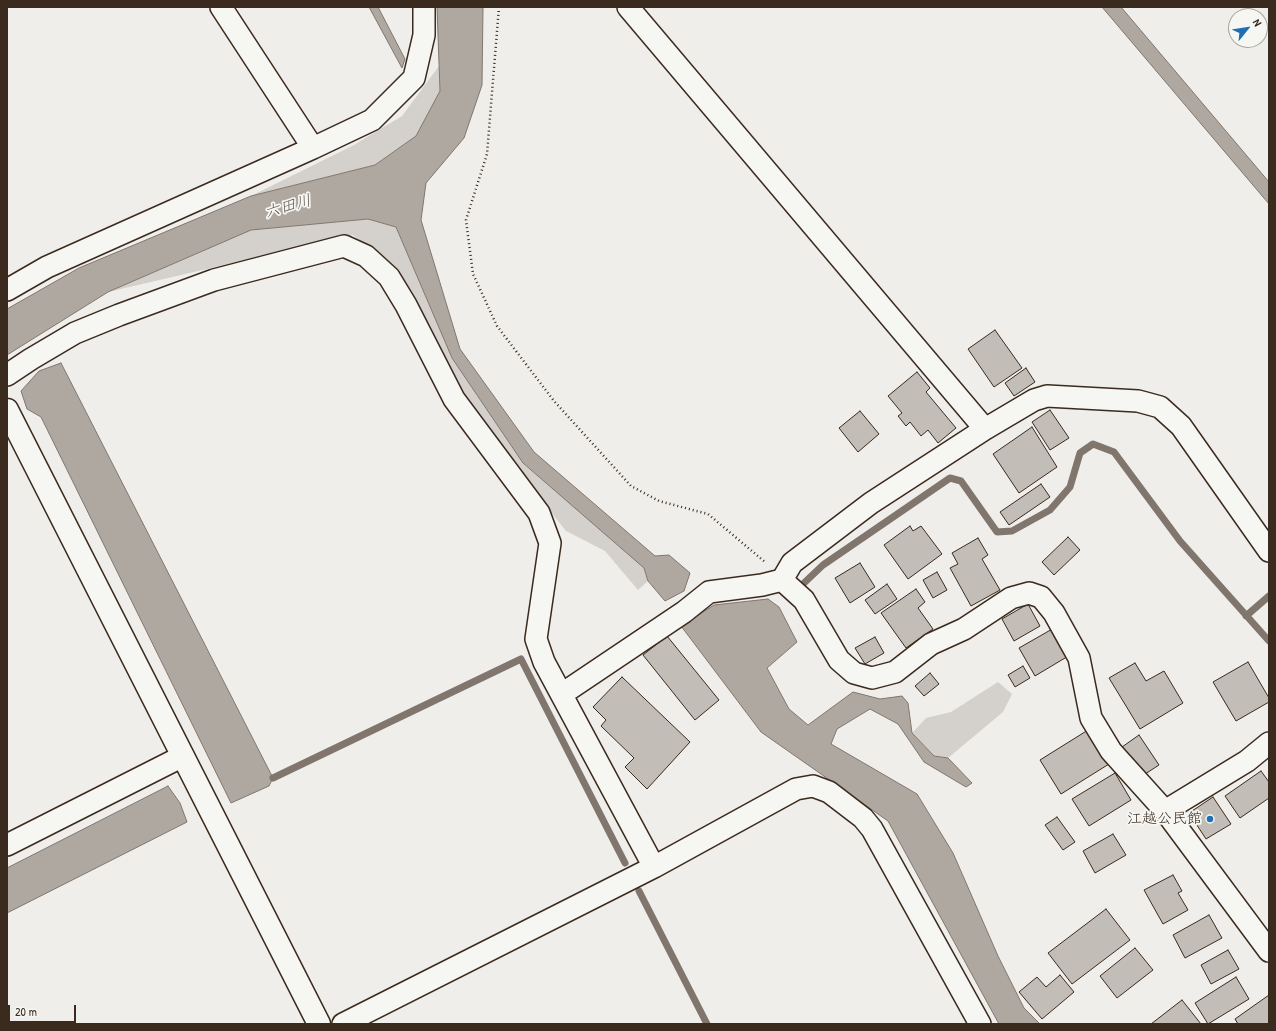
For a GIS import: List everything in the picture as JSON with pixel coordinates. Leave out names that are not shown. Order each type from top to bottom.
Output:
[{"type":"street","points":[[221,7],[313,148]]},
{"type":"street","points":[[7,290],[47,267],[372,120],[414,78],[424,36],[424,7]]},
{"type":"street","points":[[628,7],[985,429]]},
{"type":"street","points":[[7,375],[75,333],[214,280],[344,246],[366,256],[389,277],[406,305],[454,399],[539,513],[550,543],[536,639],[544,662],[654,867]]},
{"type":"street","points":[[562,694],[684,612],[709,592],[762,585],[782,580],[792,563],[871,503],[985,429],[1034,400],[1047,396],[1138,401],[1160,407],[1181,426],[1269,551]]},
{"type":"street","points":[[7,410],[319,1024]]},
{"type":"street","points":[[782,580],[804,600],[839,660],[854,673],[872,678],[895,672],[931,644],[964,629],[1011,598],[1028,593],[1040,597],[1054,613],[1079,658],[1091,718],[1111,751],[1165,811],[1269,951]]},
{"type":"street","points":[[1165,811],[1247,761],[1269,743]]},
{"type":"street","points":[[7,845],[183,756]]},
{"type":"street","points":[[343,1024],[654,867],[796,789],[813,786],[829,792],[863,818],[872,830],[980,1024]]},
{"type":"path","points":[[499,7],[488,154],[466,220],[472,274],[497,326],[554,400],[631,486],[659,501],[708,514],[769,565],[782,580]]},
{"type":"shaded area","points":[[439,66],[440,92],[416,136],[375,165],[251,196],[354,145],[402,116]]},
{"type":"shaded area","points":[[368,219],[396,227],[452,358],[523,463],[645,568],[648,581],[638,590],[605,551],[566,531],[462,400],[395,268],[353,235],[108,292],[251,230]]},
{"type":"shaded area","points":[[998,682],[1012,694],[1003,712],[948,758],[934,756],[912,733],[926,718],[951,712]]},
{"type":"water","points":[[369,7],[378,7],[405,59],[402,68]]},
{"type":"water","name":"六田川","points":[[437,7],[483,7],[482,85],[464,138],[426,183],[421,220],[460,349],[534,452],[655,556],[669,555],[690,573],[684,591],[665,601],[648,581],[644,568],[523,463],[452,358],[396,227],[368,219],[251,230],[108,292],[7,355],[7,309],[79,268],[251,196],[375,165],[416,136],[440,91]]},
{"type":"water","points":[[1102,7],[1121,7],[1269,182],[1269,204]]},
{"type":"water","points":[[61,363],[273,778],[269,786],[231,803],[41,417],[27,409],[21,391],[39,371]]},
{"type":"water","points":[[768,599],[779,607],[797,642],[767,668],[789,709],[808,725],[853,692],[880,699],[902,696],[908,703],[912,733],[934,756],[948,758],[972,783],[966,787],[924,762],[898,724],[870,709],[837,729],[831,744],[917,794],[953,853],[998,956],[1024,1008],[1040,1024],[999,1024],[888,821],[761,732],[681,626],[714,605]]},
{"type":"water","points":[[168,786],[180,803],[187,822],[7,913],[7,868]]},
{"type":"building","points":[[995,330],[1022,368],[994,387],[968,349]]},
{"type":"building","points":[[1026,368],[1035,382],[1014,396],[1005,383]]},
{"type":"building","points":[[917,372],[930,388],[926,392],[956,428],[938,443],[928,430],[921,436],[910,422],[906,426],[898,416],[902,413],[888,396]]},
{"type":"building","points":[[1050,410],[1069,438],[1050,450],[1032,422]]},
{"type":"building","points":[[860,411],[879,434],[858,452],[839,428]]},
{"type":"building","points":[[1032,427],[1057,467],[1019,493],[993,454]]},
{"type":"building","points":[[1041,484],[1050,497],[1009,525],[1000,512]]},
{"type":"building","points":[[910,526],[913,531],[921,526],[942,554],[908,579],[884,545]]},
{"type":"building","points":[[1068,537],[1080,550],[1054,575],[1042,562]]},
{"type":"building","points":[[978,538],[988,555],[982,559],[1000,590],[971,606],[950,568],[958,564],[952,553]]},
{"type":"building","points":[[860,563],[875,587],[850,603],[835,578]]},
{"type":"building","points":[[937,572],[947,590],[933,598],[923,580]]},
{"type":"building","points":[[887,584],[897,599],[875,614],[865,600]]},
{"type":"building","points":[[916,589],[925,602],[918,608],[933,629],[906,648],[881,613]]},
{"type":"building","points":[[1028,604],[1040,626],[1014,641],[1002,619]]},
{"type":"building","points":[[1054,628],[1070,655],[1035,676],[1019,648]]},
{"type":"building","points":[[667,636],[719,700],[695,720],[643,655]]},
{"type":"building","points":[[875,637],[884,653],[865,664],[855,648]]},
{"type":"building","points":[[1248,662],[1269,698],[1269,702],[1236,721],[1213,682]]},
{"type":"building","points":[[1135,663],[1146,681],[1164,671],[1183,703],[1140,729],[1109,678]]},
{"type":"building","points":[[1023,666],[1030,678],[1015,687],[1008,675]]},
{"type":"building","points":[[930,673],[939,684],[924,696],[915,686]]},
{"type":"building","points":[[622,677],[690,742],[647,789],[625,767],[634,758],[601,726],[606,720],[593,707]]},
{"type":"building","points":[[1088,730],[1109,764],[1061,794],[1040,760]]},
{"type":"building","points":[[1139,735],[1159,765],[1142,776],[1122,747]]},
{"type":"building","points":[[1261,771],[1269,782],[1269,798],[1240,818],[1225,796]]},
{"type":"building","points":[[1115,773],[1131,800],[1089,826],[1072,799]]},
{"type":"building","points":[[1213,797],[1231,824],[1206,839],[1189,813]]},
{"type":"building","points":[[1057,817],[1075,842],[1063,850],[1045,825]]},
{"type":"building","points":[[1113,834],[1126,855],[1095,873],[1083,851]]},
{"type":"building","points":[[1173,875],[1182,891],[1178,893],[1188,910],[1163,924],[1144,890]]},
{"type":"building","points":[[1106,909],[1130,940],[1072,984],[1048,953]]},
{"type":"building","points":[[1209,915],[1222,938],[1185,958],[1173,935]]},
{"type":"building","points":[[1135,948],[1153,970],[1117,998],[1100,976]]},
{"type":"building","points":[[1228,950],[1239,969],[1211,984],[1201,965]]},
{"type":"building","points":[[1060,975],[1074,992],[1042,1019],[1019,992],[1037,977],[1046,987]]},
{"type":"building","points":[[1236,977],[1249,999],[1208,1024],[1195,1003]]},
{"type":"building","points":[[1269,995],[1269,1024],[1238,1024],[1235,1019]]},
{"type":"building","points":[[1182,1000],[1201,1024],[1151,1024]]},
{"type":"waterway","points":[[804,583],[823,565],[950,478],[961,481],[997,532],[1012,531],[1050,510],[1070,487],[1080,453],[1093,444],[1114,452],[1180,541],[1269,641]]},
{"type":"waterway","points":[[1246,616],[1269,596]]},
{"type":"waterway","points":[[273,778],[521,659],[625,863]]},
{"type":"waterway","points":[[639,891],[707,1024]]},
{"type":"place","name":"江越公民館","points":[[1210,819]]}]
